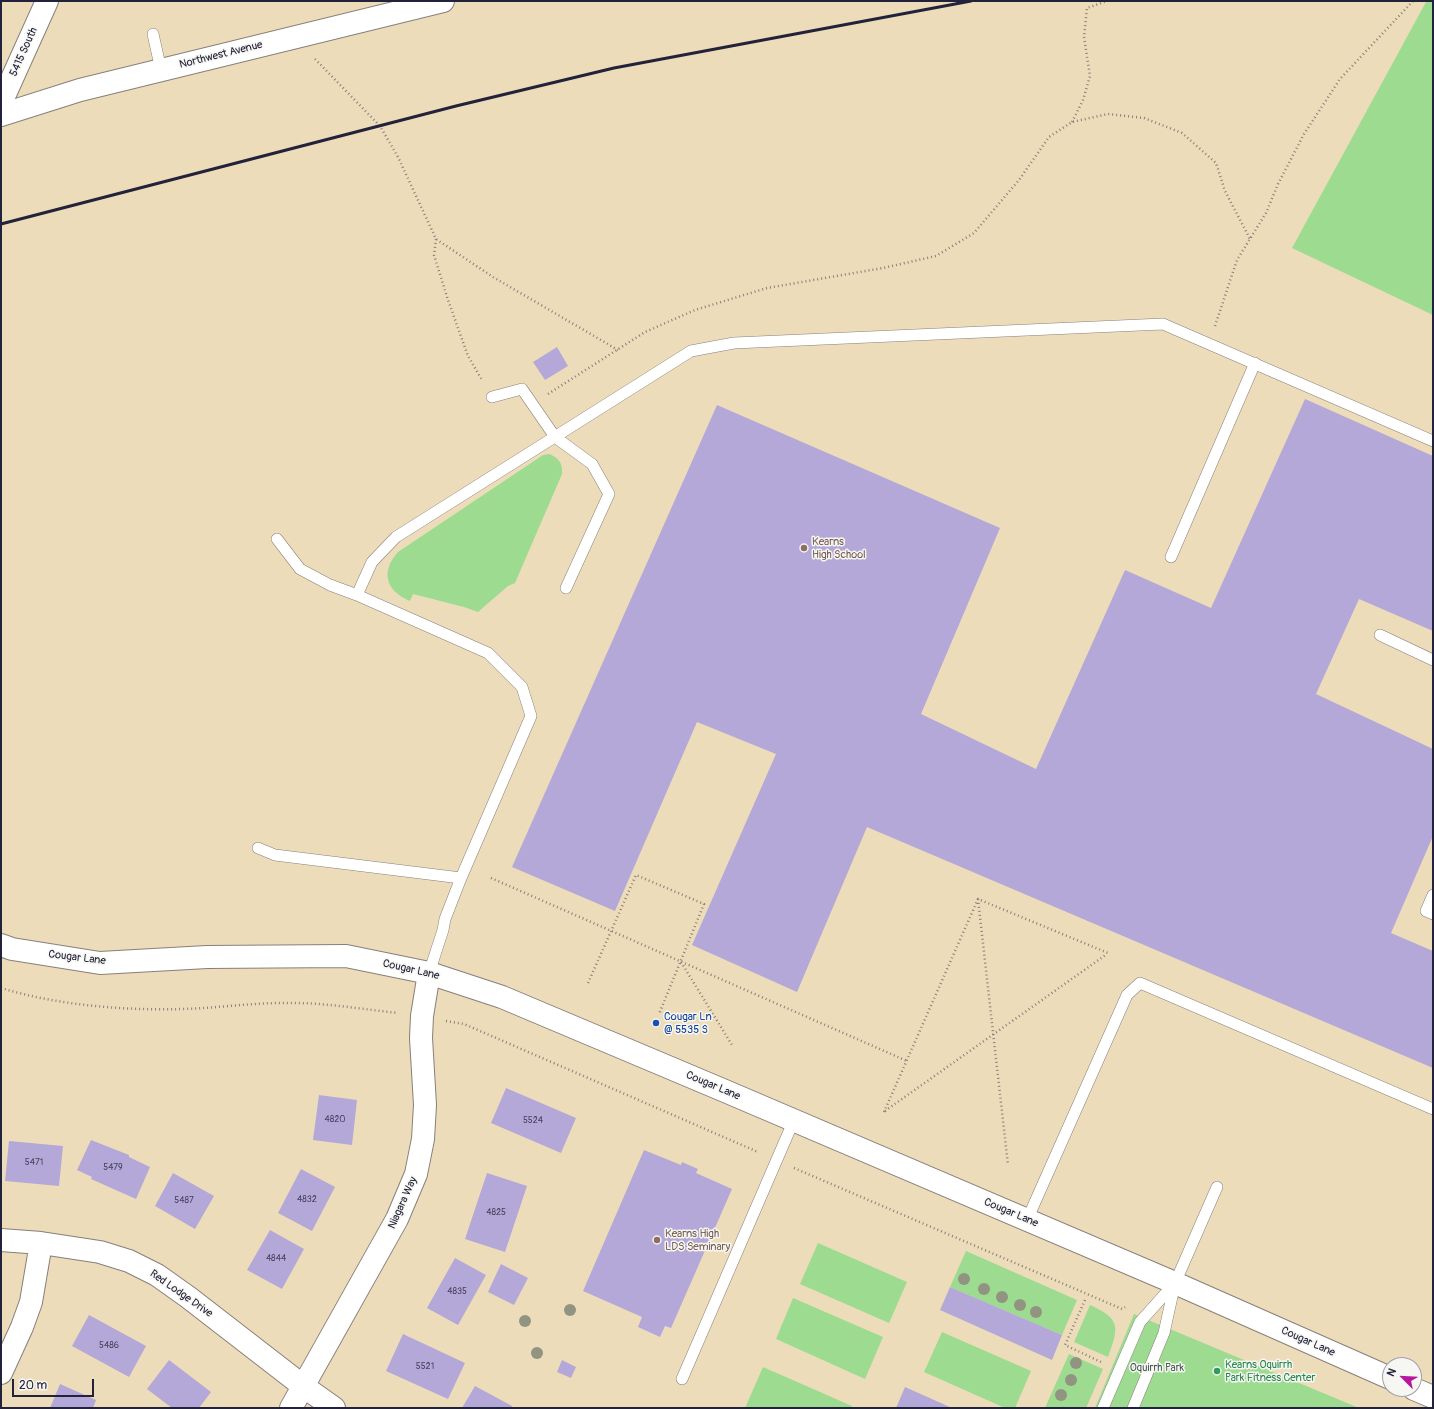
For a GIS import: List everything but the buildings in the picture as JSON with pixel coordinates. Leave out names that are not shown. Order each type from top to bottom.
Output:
[{"type":"main road","name":"5415 South","points":[[1,103],[47,1]]},
{"type":"main road","name":"Northwest Avenue","points":[[1,115],[80,90],[443,1]]},
{"type":"main road","name":"Cougar Lane","points":[[1,945],[12,949],[100,963],[207,957],[346,956],[430,973],[502,998],[794,1120],[1175,1283],[1382,1374]]},
{"type":"main road","name":"Niagara Way","points":[[291,1408],[397,1219],[416,1174],[423,1139],[425,1112],[421,1038],[422,1016],[430,973]]},
{"type":"main road","name":"Red Lodge Drive","points":[[1,1240],[100,1252],[129,1261],[157,1276],[188,1297],[303,1386],[334,1408]]},
{"type":"main road","points":[[1,1373],[22,1327],[31,1302],[41,1244]]},
{"type":"main road","points":[[1422,1392],[1433,1397]]},
{"type":"lane","points":[[153,34],[160,70]]},
{"type":"lane","points":[[357,595],[372,562],[396,537],[692,351],[734,344],[1163,324],[1433,441]]},
{"type":"lane","points":[[1171,557],[1255,363]]},
{"type":"lane","points":[[492,397],[522,389],[555,437],[592,464],[609,494],[566,588]]},
{"type":"lane","points":[[277,539],[300,569],[330,585],[357,595],[488,653],[522,687],[531,716],[461,878],[445,919],[430,973]]},
{"type":"lane","points":[[1380,635],[1433,660]]},
{"type":"lane","points":[[258,848],[275,855],[461,878]]},
{"type":"lane","points":[[1433,895],[1426,911],[1433,914]]},
{"type":"lane","points":[[1027,1220],[1127,995],[1140,983],[1433,1109]]},
{"type":"lane","points":[[682,1379],[794,1120]]},
{"type":"lane","points":[[1133,1408],[1164,1333],[1175,1283],[1217,1187]]},
{"type":"lane","points":[[1103,1408],[1140,1322],[1175,1283]]},
{"type":"path","points":[[1072,122],[1084,100],[1090,76],[1084,37],[1087,8],[1107,1]]},
{"type":"path","points":[[1208,343],[1237,260],[1266,213],[1278,184],[1304,134],[1340,79],[1413,1]]},
{"type":"path","points":[[293,38],[380,126],[398,157],[436,239],[493,277],[618,350]]},
{"type":"path","points":[[532,404],[645,332],[695,310],[767,288],[883,268],[936,256],[974,233],[1019,180],[1049,137],[1072,122],[1108,114],[1144,118],[1182,133],[1216,163],[1225,191],[1250,239]]},
{"type":"path","points":[[436,239],[434,255],[465,349],[492,397]]},
{"type":"path","points":[[588,983],[636,875],[704,904],[659,1014]]},
{"type":"path","points":[[491,878],[907,1060]]},
{"type":"path","points":[[978,899],[1108,953],[884,1112],[907,1060],[978,899]]},
{"type":"path","points":[[978,899],[1008,1165]]},
{"type":"path","points":[[681,962],[732,1045]]},
{"type":"path","points":[[1,988],[23,995],[90,1006],[135,1008],[204,1008],[246,1004],[309,1003],[349,1007]]},
{"type":"path","points":[[1085,1300],[1065,1346],[1107,1364]]},
{"type":"green space","points":[[1433,1],[1433,315],[1292,248],[1426,2]]},
{"type":"green space","points":[[549,454],[560,461],[562,474],[515,583],[508,586],[478,612],[413,594],[410,601],[395,592],[388,580],[388,574],[392,559],[398,552],[543,455]]},
{"type":"green space","points":[[818,1243],[907,1282],[889,1323],[800,1284]]},
{"type":"green space","points":[[966,1251],[1077,1300],[1062,1335],[950,1287]]},
{"type":"green space","points":[[793,1298],[883,1337],[865,1379],[776,1339]]},
{"type":"green space","points":[[1090,1305],[1107,1315],[1115,1325],[1114,1338],[1108,1357],[1074,1342]]},
{"type":"green space","name":"Oquirrh Park","points":[[1134,1314],[1359,1408],[1095,1408]]},
{"type":"green space","points":[[942,1332],[1031,1371],[1015,1408],[1005,1408],[924,1372]]},
{"type":"green space","points":[[1069,1354],[1103,1369],[1086,1408],[1045,1408]]},
{"type":"green space","points":[[763,1367],[852,1406],[851,1408],[745,1408]]},
{"type":"railway","points":[[1,224],[456,106],[614,68],[971,1]]},
{"type":"place","name":"Kearns High School","points":[[804,548]]},
{"type":"place","name":"Cougar Ln @ 5535 S","points":[[656,1023]]},
{"type":"place","name":"Kearns High LDS Seminary","points":[[657,1240]]},
{"type":"place","name":"Kearns Oquirrh Park Fitness Center","points":[[1217,1371]]}]
